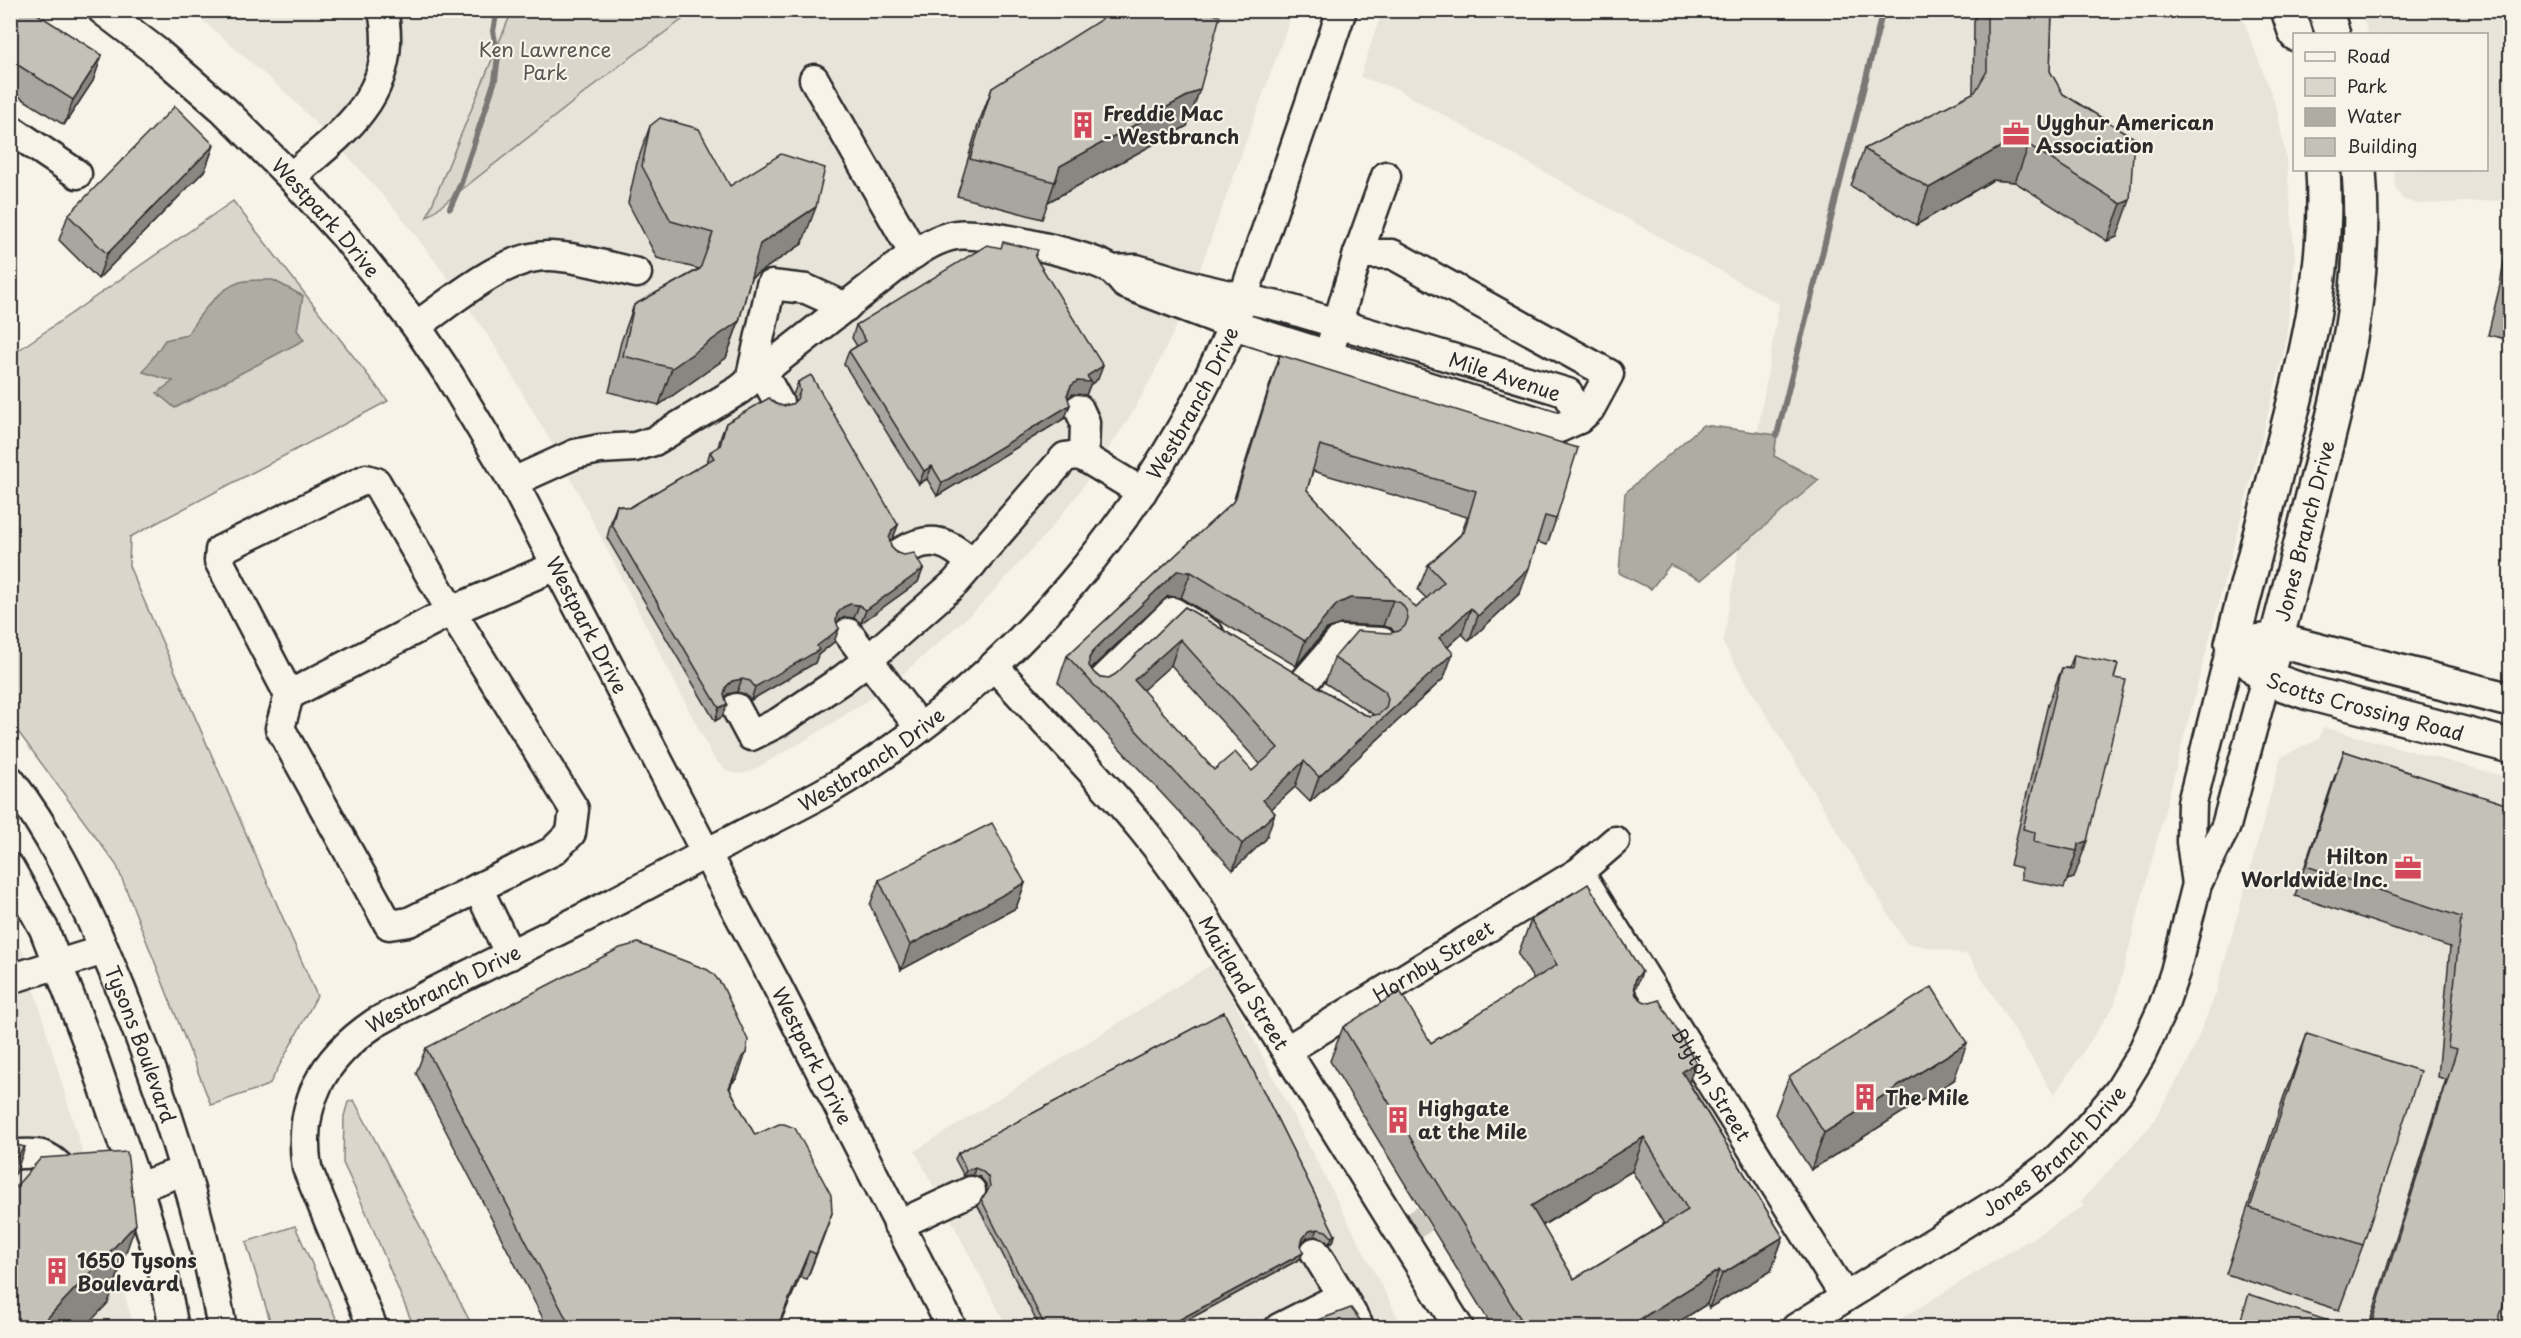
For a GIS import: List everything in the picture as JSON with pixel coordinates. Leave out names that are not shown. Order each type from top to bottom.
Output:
[{"type":"main road","points":[[2288,10],[2296,33]]},
{"type":"main road","points":[[2325,10],[2333,33]]},
{"type":"main road","name":"Jones Branch Drive","points":[[2232,644],[2318,301],[2325,209],[2323,171]]},
{"type":"main road","name":"Jones Branch Drive","points":[[2266,678],[2346,369],[2361,247],[2359,171]]},
{"type":"main road","name":"Scotts Crossing Road","points":[[2232,644],[2276,640],[2511,700]]},
{"type":"main road","name":"Scotts Crossing Road","points":[[2232,644],[2266,678],[2309,693],[2511,746]]},
{"type":"street","name":"Westpark Drive","points":[[102,10],[157,52],[224,110],[291,177],[344,235],[416,326],[477,420],[513,482],[706,853],[777,984],[952,1328]]},
{"type":"street","points":[[291,177],[348,126],[368,104],[380,80],[385,57],[386,35],[382,10]]},
{"type":"street","name":"Westbranch Drive","points":[[373,1328],[307,1168],[303,1145],[305,1118],[311,1095],[323,1073],[339,1054],[375,1023],[829,789],[919,728],[993,666],[1098,552],[1142,492],[1179,432],[1214,367],[1233,325],[1342,10]]},
{"type":"street","points":[[814,80],[914,254]]},
{"type":"street","points":[[10,129],[77,174]]},
{"type":"street","points":[[1328,356],[1358,254],[1386,176]]},
{"type":"street","points":[[513,482],[575,454],[600,449],[635,447],[654,441],[721,402],[914,254],[936,241],[955,235],[987,235],[1085,259],[1112,270]]},
{"type":"street","points":[[2323,241],[2361,247]]},
{"type":"street","points":[[1358,254],[1392,254],[1609,374],[1590,409],[1579,419]]},
{"type":"street","points":[[416,326],[507,266],[534,257],[551,256],[637,273]]},
{"type":"street","name":"Mile Avenue","points":[[1136,269],[1286,308],[1568,393],[1579,419],[1559,428],[1328,356],[1233,325],[1125,284],[1112,270],[1136,269]]},
{"type":"street","points":[[756,377],[771,285],[806,289],[846,307]]},
{"type":"street","points":[[756,377],[779,403]]},
{"type":"street","points":[[1079,409],[1085,422],[1084,457]]},
{"type":"street","points":[[736,708],[752,736],[816,698],[869,659],[955,583],[1065,457],[1077,455],[1084,457],[1142,492]]},
{"type":"street","points":[[366,479],[376,482],[451,611],[574,809],[571,833],[553,851],[409,922],[388,925],[280,728],[289,695],[219,561],[220,550],[366,479]]},
{"type":"street","points":[[901,552],[915,543],[940,542],[959,551],[972,564]]},
{"type":"street","points":[[289,695],[451,611],[556,566]]},
{"type":"street","points":[[1096,687],[1173,612],[1231,647]]},
{"type":"street","points":[[848,633],[919,728]]},
{"type":"street","points":[[1326,704],[1289,682],[1340,640],[1382,642]]},
{"type":"street","name":"Jones Branch Drive","points":[[2197,884],[2191,842],[2192,802],[2232,644]]},
{"type":"street","name":"Maitland Street","points":[[993,666],[1167,859],[1459,1328]]},
{"type":"street","name":"Jones Branch Drive","points":[[1796,1328],[2008,1196],[2054,1162],[2085,1131],[2119,1091],[2154,1028],[2175,972],[2197,884],[2226,826],[2266,678]]},
{"type":"street","name":"Tysons Boulevard","points":[[10,780],[25,798],[87,911],[146,1049],[208,1253],[222,1328]]},
{"type":"street","name":"Hornby Street","points":[[1287,1050],[1579,872],[1615,841]]},
{"type":"street","points":[[10,868],[44,929],[138,1187],[163,1272],[174,1328]]},
{"type":"street","name":"Blyton Street","points":[[1579,872],[1650,1013],[1845,1297]]},
{"type":"street","points":[[478,888],[510,955]]},
{"type":"street","points":[[10,978],[104,950]]},
{"type":"street","points":[[10,1155],[36,1152],[47,1155],[84,1187],[138,1187],[184,1171]]},
{"type":"street","points":[[898,1225],[971,1191]]},
{"type":"street","points":[[1315,1252],[1360,1328]]},
{"type":"street","points":[[1280,1328],[1342,1296]]},
{"type":"shaded area","points":[[192,11],[512,11],[428,215],[619,66],[694,11],[1293,11],[1190,297],[1151,379],[1128,420],[1075,498],[1046,534],[982,604],[903,674],[809,738],[751,771],[741,774],[729,772],[714,759],[560,457],[493,343],[450,281],[399,214],[344,152],[286,93]]},
{"type":"shaded area","points":[[1382,11],[2240,11],[2277,109],[2287,164],[2295,257],[2285,348],[2114,1006],[2054,1095],[1968,955],[1906,943],[1723,644],[1779,304],[1397,89],[1360,77]]},
{"type":"shaded area","points":[[2361,11],[2510,11],[2510,200],[2420,204],[2403,200],[2395,187],[2394,171],[2488,171],[2488,33],[2368,33]]},
{"type":"shaded area","points":[[2323,727],[2510,778],[2508,794],[2510,795],[2510,1327],[1886,1328],[2084,1206],[2081,1201],[2151,1125],[2188,1062],[2216,993],[2281,757],[2319,739]]},
{"type":"shaded area","points":[[10,932],[23,952],[134,1327],[11,1327]]},
{"type":"shaded area","points":[[1214,963],[1403,1327],[1007,1327],[915,1151]]},
{"type":"green space","name":"Ken Lawrence Park","points":[[512,11],[694,11],[619,66],[427,217]]},
{"type":"green space","points":[[233,201],[388,401],[130,537],[129,566],[317,996],[269,1085],[211,1105],[117,866],[11,722],[10,353],[13,354]]},
{"type":"green space","points":[[354,1100],[473,1327],[414,1327],[343,1163],[344,1116],[348,1102]]},
{"type":"green space","points":[[295,1226],[340,1327],[272,1327],[246,1242]]},
{"type":"water","points":[[248,280],[273,280],[303,296],[297,330],[304,340],[175,408],[157,393],[173,381],[143,372],[165,340],[187,335],[209,304],[232,286]]},
{"type":"water","points":[[1703,425],[1777,435],[1774,456],[1819,480],[1701,580],[1670,565],[1651,589],[1619,573],[1625,493]]},
{"type":"building","points":[[10,10],[31,10],[102,55],[73,100],[10,60]]},
{"type":"building","name":"Freddie Mac - Westbranch","points":[[1116,10],[1201,10],[1220,16],[1200,89],[1060,166],[1055,182],[970,159],[992,88]]},
{"type":"building","points":[[1987,10],[2052,10],[2050,71],[2063,94],[2134,138],[2130,200],[2121,204],[2029,145],[2007,143],[1929,188],[1864,149],[1975,92],[1987,71]]},
{"type":"building","points":[[175,106],[214,145],[107,254],[68,215]]},
{"type":"building","points":[[660,118],[699,129],[730,186],[781,154],[825,168],[816,207],[760,244],[739,321],[672,368],[623,356],[634,305],[700,269],[713,233],[671,221],[642,166],[650,126]]},
{"type":"building","points":[[1003,242],[1038,250],[1035,257],[1103,366],[1087,376],[1091,382],[1077,381],[1071,386],[1067,395],[1070,405],[942,483],[932,466],[924,471],[849,351],[866,341],[856,325],[987,245],[1001,248]]},
{"type":"building","points":[[1280,355],[1578,448],[1556,519],[1545,516],[1529,568],[1478,616],[1471,608],[1439,638],[1453,653],[1319,777],[1304,761],[1263,800],[1275,813],[1242,844],[1067,656],[1235,500]],"holes":[[[1320,445],[1476,491],[1464,532],[1428,565],[1444,582],[1416,608],[1307,490]],[[1177,571],[1191,572],[1305,641],[1337,604],[1350,598],[1393,600],[1401,603],[1408,618],[1405,626],[1399,631],[1390,633],[1357,631],[1334,658],[1385,691],[1388,699],[1386,708],[1379,714],[1370,716],[1363,714],[1185,607],[1116,674],[1109,678],[1100,677],[1089,666],[1089,658],[1094,650]],[[1180,639],[1278,748],[1252,771],[1235,752],[1214,770],[1134,680]]]},
{"type":"building","points":[[811,375],[898,525],[892,530],[889,538],[891,547],[897,553],[904,555],[914,553],[923,569],[866,610],[859,605],[850,604],[843,607],[837,614],[836,621],[839,629],[817,646],[819,650],[755,687],[750,681],[742,679],[732,681],[726,687],[724,694],[727,704],[719,708],[612,525],[617,505],[629,508],[714,458],[710,452],[720,446],[726,423],[769,398],[783,406],[792,404],[800,391],[798,382]]},
{"type":"building","points":[[2074,655],[2118,664],[2114,678],[2126,680],[2087,841],[2078,844],[2077,851],[2034,842],[2035,832],[2023,829],[2062,668],[2072,669]]},
{"type":"building","points":[[2344,751],[2511,806],[2511,1281],[2496,1328],[2370,1328],[2457,1049],[2448,1047],[2461,917],[2306,866]]},
{"type":"building","points":[[992,823],[1025,883],[910,945],[879,880]]},
{"type":"building","points":[[1588,884],[1642,972],[1636,978],[1634,986],[1636,995],[1650,1003],[1659,1000],[1696,1062],[1682,1072],[1783,1237],[1722,1274],[1719,1270],[1626,1328],[1526,1328],[1343,1027],[1400,991],[1431,1043],[1557,965],[1531,920]],"holes":[[[1644,1137],[1688,1210],[1574,1279],[1531,1206]]]},
{"type":"building","points":[[638,943],[708,970],[722,985],[748,1040],[746,1053],[742,1057],[729,1088],[755,1135],[779,1124],[795,1128],[831,1195],[832,1213],[816,1254],[809,1251],[779,1323],[770,1328],[571,1328],[426,1048],[620,948]]},
{"type":"building","points":[[1932,987],[1967,1043],[1824,1133],[1789,1077]]},
{"type":"building","points":[[1224,1012],[1335,1235],[1332,1237],[1326,1231],[1318,1229],[1309,1231],[1301,1245],[1303,1253],[1164,1328],[1046,1328],[981,1199],[990,1186],[988,1177],[975,1168],[966,1170],[958,1153]]},
{"type":"building","points":[[2307,1034],[2420,1071],[2363,1245],[2250,1208]]},
{"type":"building","points":[[10,1143],[25,1147],[10,1164]]},
{"type":"building","points":[[127,1152],[136,1224],[38,1328],[10,1328],[10,1193],[41,1158]]},
{"type":"building","points":[[2249,1294],[2349,1328],[2238,1328]]},
{"type":"building","points":[[1351,1308],[1366,1328],[1297,1328]]},
{"type":"waterway","points":[[450,208],[461,183],[495,80],[498,56],[493,31],[497,10]]},
{"type":"waterway","points":[[1777,435],[1883,10]]},
{"type":"tunnel","points":[[1401,1234],[1457,1197]]},
{"type":"place","name":"Freddie Mac - Westbranch","points":[[1083,125]]},
{"type":"place","name":"Uyghur American Association","points":[[2016,134]]},
{"type":"place","name":"Hilton Worldwide Inc.","points":[[2408,868]]},
{"type":"place","name":"The Mile","points":[[1865,1097]]},
{"type":"place","name":"Highgate at the Mile","points":[[1398,1120]]},
{"type":"place","name":"1650 Tysons Boulevard","points":[[57,1271]]}]
